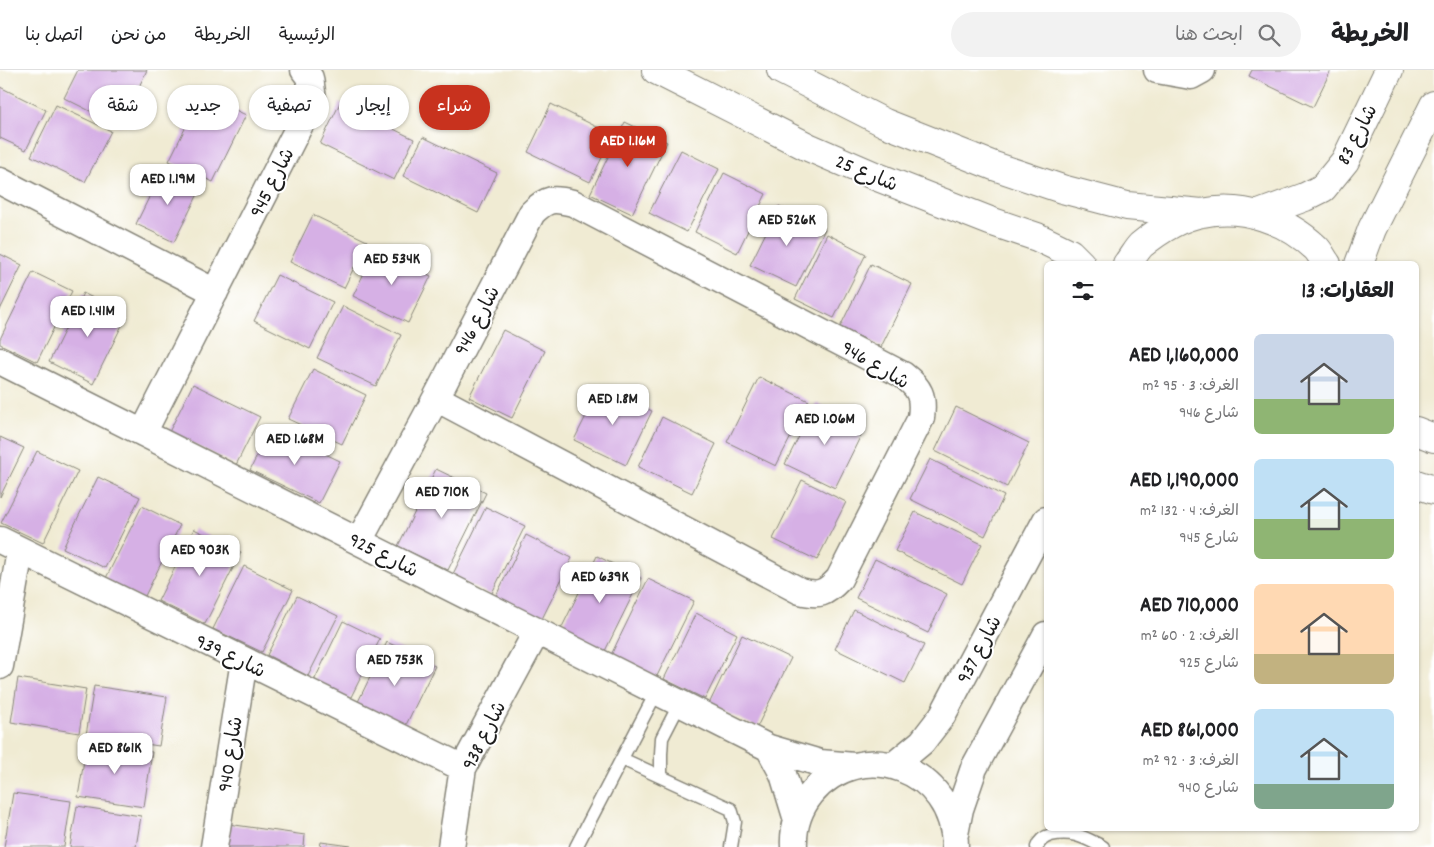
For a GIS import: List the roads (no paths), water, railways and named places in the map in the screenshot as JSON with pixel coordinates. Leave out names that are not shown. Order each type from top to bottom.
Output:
[{"type":"street","name":"شارع 945","points":[[143,433],[314,99],[310,78],[304,70]]},
{"type":"street","name":"شارع 25","points":[[656,70],[808,147],[875,176],[990,221],[1037,237],[1070,253],[1077,261]]},
{"type":"street","points":[[781,70],[885,123],[994,166],[1053,186],[1128,206],[1202,213],[1231,210],[1259,214],[1290,228],[1317,249],[1325,261]]},
{"type":"street","points":[[1157,70],[1191,76],[1202,70]]},
{"type":"street","name":"شارع 83","points":[[1259,214],[1305,197],[1323,188],[1345,161],[1389,70]]},
{"type":"street","points":[[1360,261],[1372,229],[1434,105]]},
{"type":"street","points":[[0,181],[215,292]]},
{"type":"street","name":"شارع 946","points":[[359,541],[532,213],[548,200],[558,199],[573,203],[903,375],[920,392],[923,404],[921,418],[839,580],[824,593],[812,594],[800,591],[436,398]]},
{"type":"street","points":[[1129,261],[1140,246],[1168,225],[1202,213]]},
{"type":"street","name":"شارع 925","points":[[0,361],[769,748],[820,763],[854,766]]},
{"type":"street","points":[[1419,432],[1434,438]]},
{"type":"street","points":[[1419,485],[1434,490]]},
{"type":"street","name":"شارع 937","points":[[893,766],[922,742],[942,716],[1044,524]]},
{"type":"street","points":[[0,666],[10,545]]},
{"type":"street","name":"شارع 939","points":[[10,545],[463,768]]},
{"type":"street","name":"شارع 938","points":[[451,847],[463,768],[537,631]]},
{"type":"street","points":[[955,840],[960,810],[974,768],[1044,639]]},
{"type":"street","name":"شارع 940","points":[[214,847],[244,661]]},
{"type":"street","points":[[769,748],[783,774],[797,820]]},
{"type":"street","points":[[794,847],[797,820],[806,802],[819,786],[835,774],[854,766],[874,764],[893,766],[912,772],[928,784],[941,798],[950,815],[955,840]]},
{"type":"lane","points":[[576,847],[657,691]]},
{"type":"lane","points":[[662,777],[662,738],[680,703]]},
{"type":"lane","points":[[622,759],[731,810],[735,822],[730,847]]},
{"type":"lane","points":[[1037,847],[1039,842],[1047,836],[1060,833],[1073,834],[1103,847]]}]
